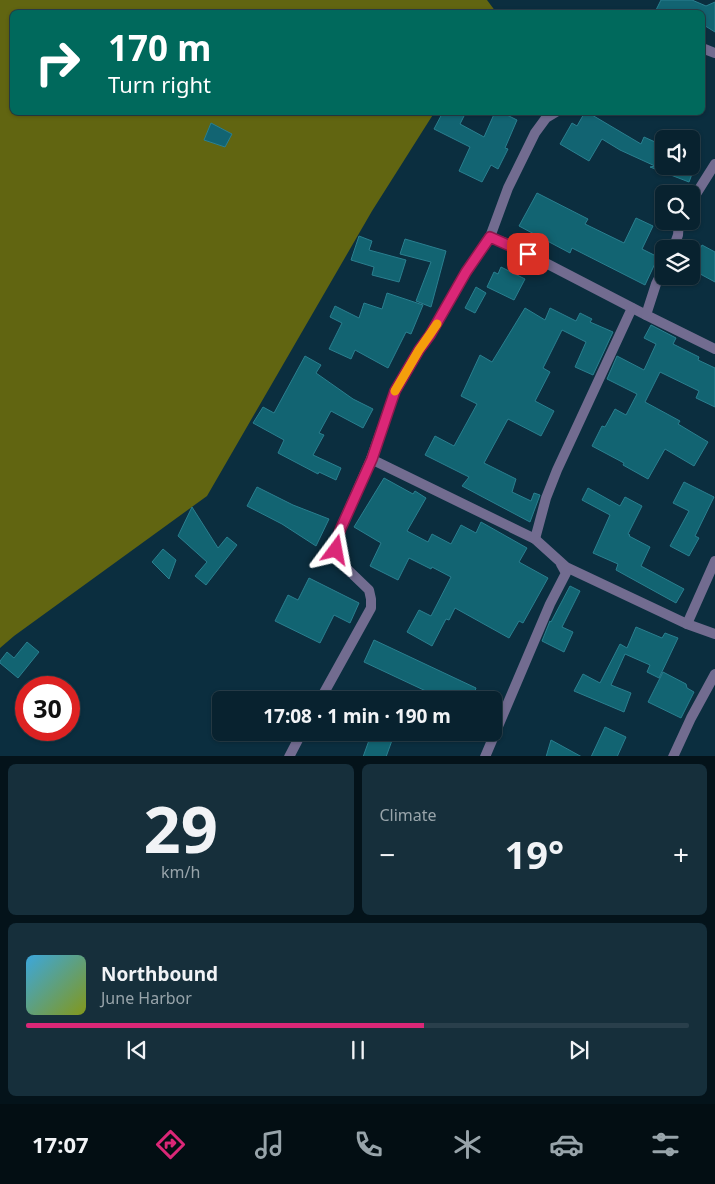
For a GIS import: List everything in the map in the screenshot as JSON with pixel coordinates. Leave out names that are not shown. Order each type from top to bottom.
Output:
[{"type":"street","points":[[325,691],[371,608],[369,590],[344,566],[336,550],[336,542],[341,528],[372,459],[395,391],[466,272],[490,237],[508,188],[535,132],[546,118],[551,115]]},
{"type":"street","points":[[700,188],[715,164]]},
{"type":"street","points":[[490,237],[511,245],[715,349]]},
{"type":"street","points":[[646,315],[656,285]]},
{"type":"street","points":[[535,539],[546,498],[557,470],[632,308]]},
{"type":"street","points":[[372,459],[535,539],[566,567],[687,624],[715,634]]},
{"type":"street","points":[[687,624],[715,561]]},
{"type":"street","points":[[485,756],[550,604],[566,573],[561,563]]},
{"type":"street","points":[[673,756],[715,674]]},
{"type":"street","points":[[289,756],[297,741]]},
{"type":"shaded area","points":[[0,0],[487,0],[494,10],[10,10],[10,115],[433,115],[372,211],[207,496],[0,648]]},
{"type":"building","points":[[661,0],[692,0],[706,6],[715,2],[715,32],[705,26],[705,10],[656,10]]},
{"type":"building","points":[[441,115],[464,115],[460,124],[484,137],[494,115],[507,115],[517,120],[505,148],[508,149],[498,169],[491,165],[482,182],[459,171],[470,147],[434,129]]},
{"type":"building","points":[[583,115],[592,115],[641,144],[644,137],[655,142],[655,166],[620,150],[602,139],[589,161],[560,144],[572,123],[577,126]]},
{"type":"building","points":[[211,123],[232,134],[225,147],[204,140]]},
{"type":"building","points":[[671,175],[692,175],[689,182]]},
{"type":"building","points":[[537,193],[588,219],[585,224],[624,243],[636,218],[653,226],[642,249],[655,256],[655,263],[645,285],[572,248],[570,253],[519,226]]},
{"type":"building","points":[[359,236],[372,241],[369,250],[406,260],[399,282],[372,275],[374,267],[351,260]]},
{"type":"building","points":[[405,239],[446,251],[431,307],[416,301],[431,262],[400,254]]},
{"type":"building","points":[[702,245],[715,252],[715,282],[700,274],[700,249]]},
{"type":"building","points":[[501,267],[525,279],[514,300],[487,287],[494,272],[498,274]]},
{"type":"building","points":[[476,287],[486,293],[475,313],[465,308]]},
{"type":"building","points":[[387,293],[423,305],[411,334],[406,332],[388,368],[355,350],[351,359],[329,349],[342,323],[330,317],[335,306],[359,318],[364,303],[382,309]]},
{"type":"building","points":[[525,308],[545,320],[550,308],[576,321],[580,313],[592,319],[590,322],[613,332],[593,375],[575,367],[586,342],[562,330],[543,368],[550,372],[535,401],[554,411],[541,436],[508,419],[484,463],[516,479],[512,492],[531,501],[534,493],[540,495],[530,522],[462,486],[469,477],[425,455],[435,436],[454,446],[477,404],[461,396],[480,355],[492,362]]},
{"type":"building","points":[[651,325],[676,338],[673,344],[699,357],[698,360],[715,368],[715,407],[696,398],[699,391],[660,372],[645,402],[680,421],[678,424],[708,442],[694,466],[665,449],[648,479],[623,465],[624,463],[592,446],[602,426],[605,427],[615,409],[626,415],[637,394],[607,379],[617,356],[644,370],[656,344],[644,338]]},
{"type":"building","points":[[305,356],[321,365],[316,373],[353,399],[373,409],[363,428],[331,411],[319,433],[324,435],[313,455],[341,468],[336,480],[319,472],[318,474],[278,453],[284,440],[253,423],[263,407],[274,413]]},
{"type":"building","points":[[384,478],[413,494],[415,491],[426,498],[407,531],[428,542],[432,534],[451,544],[461,525],[476,533],[481,522],[527,548],[519,562],[548,578],[523,623],[519,621],[509,638],[455,608],[449,620],[446,619],[432,646],[407,632],[419,610],[431,616],[451,577],[409,558],[398,580],[370,566],[381,543],[354,527]]},
{"type":"building","points":[[684,482],[714,497],[695,536],[699,538],[689,556],[670,546],[689,511],[673,503]]},
{"type":"building","points":[[257,487],[293,505],[329,519],[316,546],[282,524],[247,506]]},
{"type":"building","points":[[588,488],[620,506],[625,497],[642,506],[628,534],[650,547],[641,566],[684,589],[676,603],[616,570],[618,564],[593,553],[610,515],[582,500]]},
{"type":"building","points":[[192,507],[218,548],[227,537],[237,545],[206,585],[195,576],[207,562],[178,536]]},
{"type":"building","points":[[163,549],[176,560],[169,579],[152,562]]},
{"type":"building","points":[[309,578],[359,603],[350,623],[334,615],[320,643],[275,621],[288,595],[298,600]]},
{"type":"building","points":[[570,586],[580,591],[562,627],[573,632],[564,652],[542,641],[550,621]]},
{"type":"building","points":[[636,627],[662,638],[665,633],[678,638],[659,678],[647,672],[650,665],[625,654],[611,685],[631,693],[624,712],[574,691],[583,674],[600,683],[620,644],[627,648]]},
{"type":"building","points":[[374,640],[476,688],[475,691],[426,691],[364,662]]},
{"type":"building","points":[[27,642],[39,652],[20,676],[16,676],[0,663],[7,652],[14,658]]},
{"type":"building","points":[[663,672],[686,684],[687,688],[694,692],[681,718],[648,702]]},
{"type":"building","points":[[605,727],[626,737],[617,756],[591,756]]},
{"type":"building","points":[[551,740],[580,756],[546,756]]},
{"type":"building","points":[[369,741],[392,741],[386,756],[363,756]]},
{"type":"slow traffic","points":[[395,391],[437,324]]},
{"type":"route","points":[[336,550],[336,542],[341,528],[372,459],[395,391],[466,272],[490,237],[528,254]]}]
